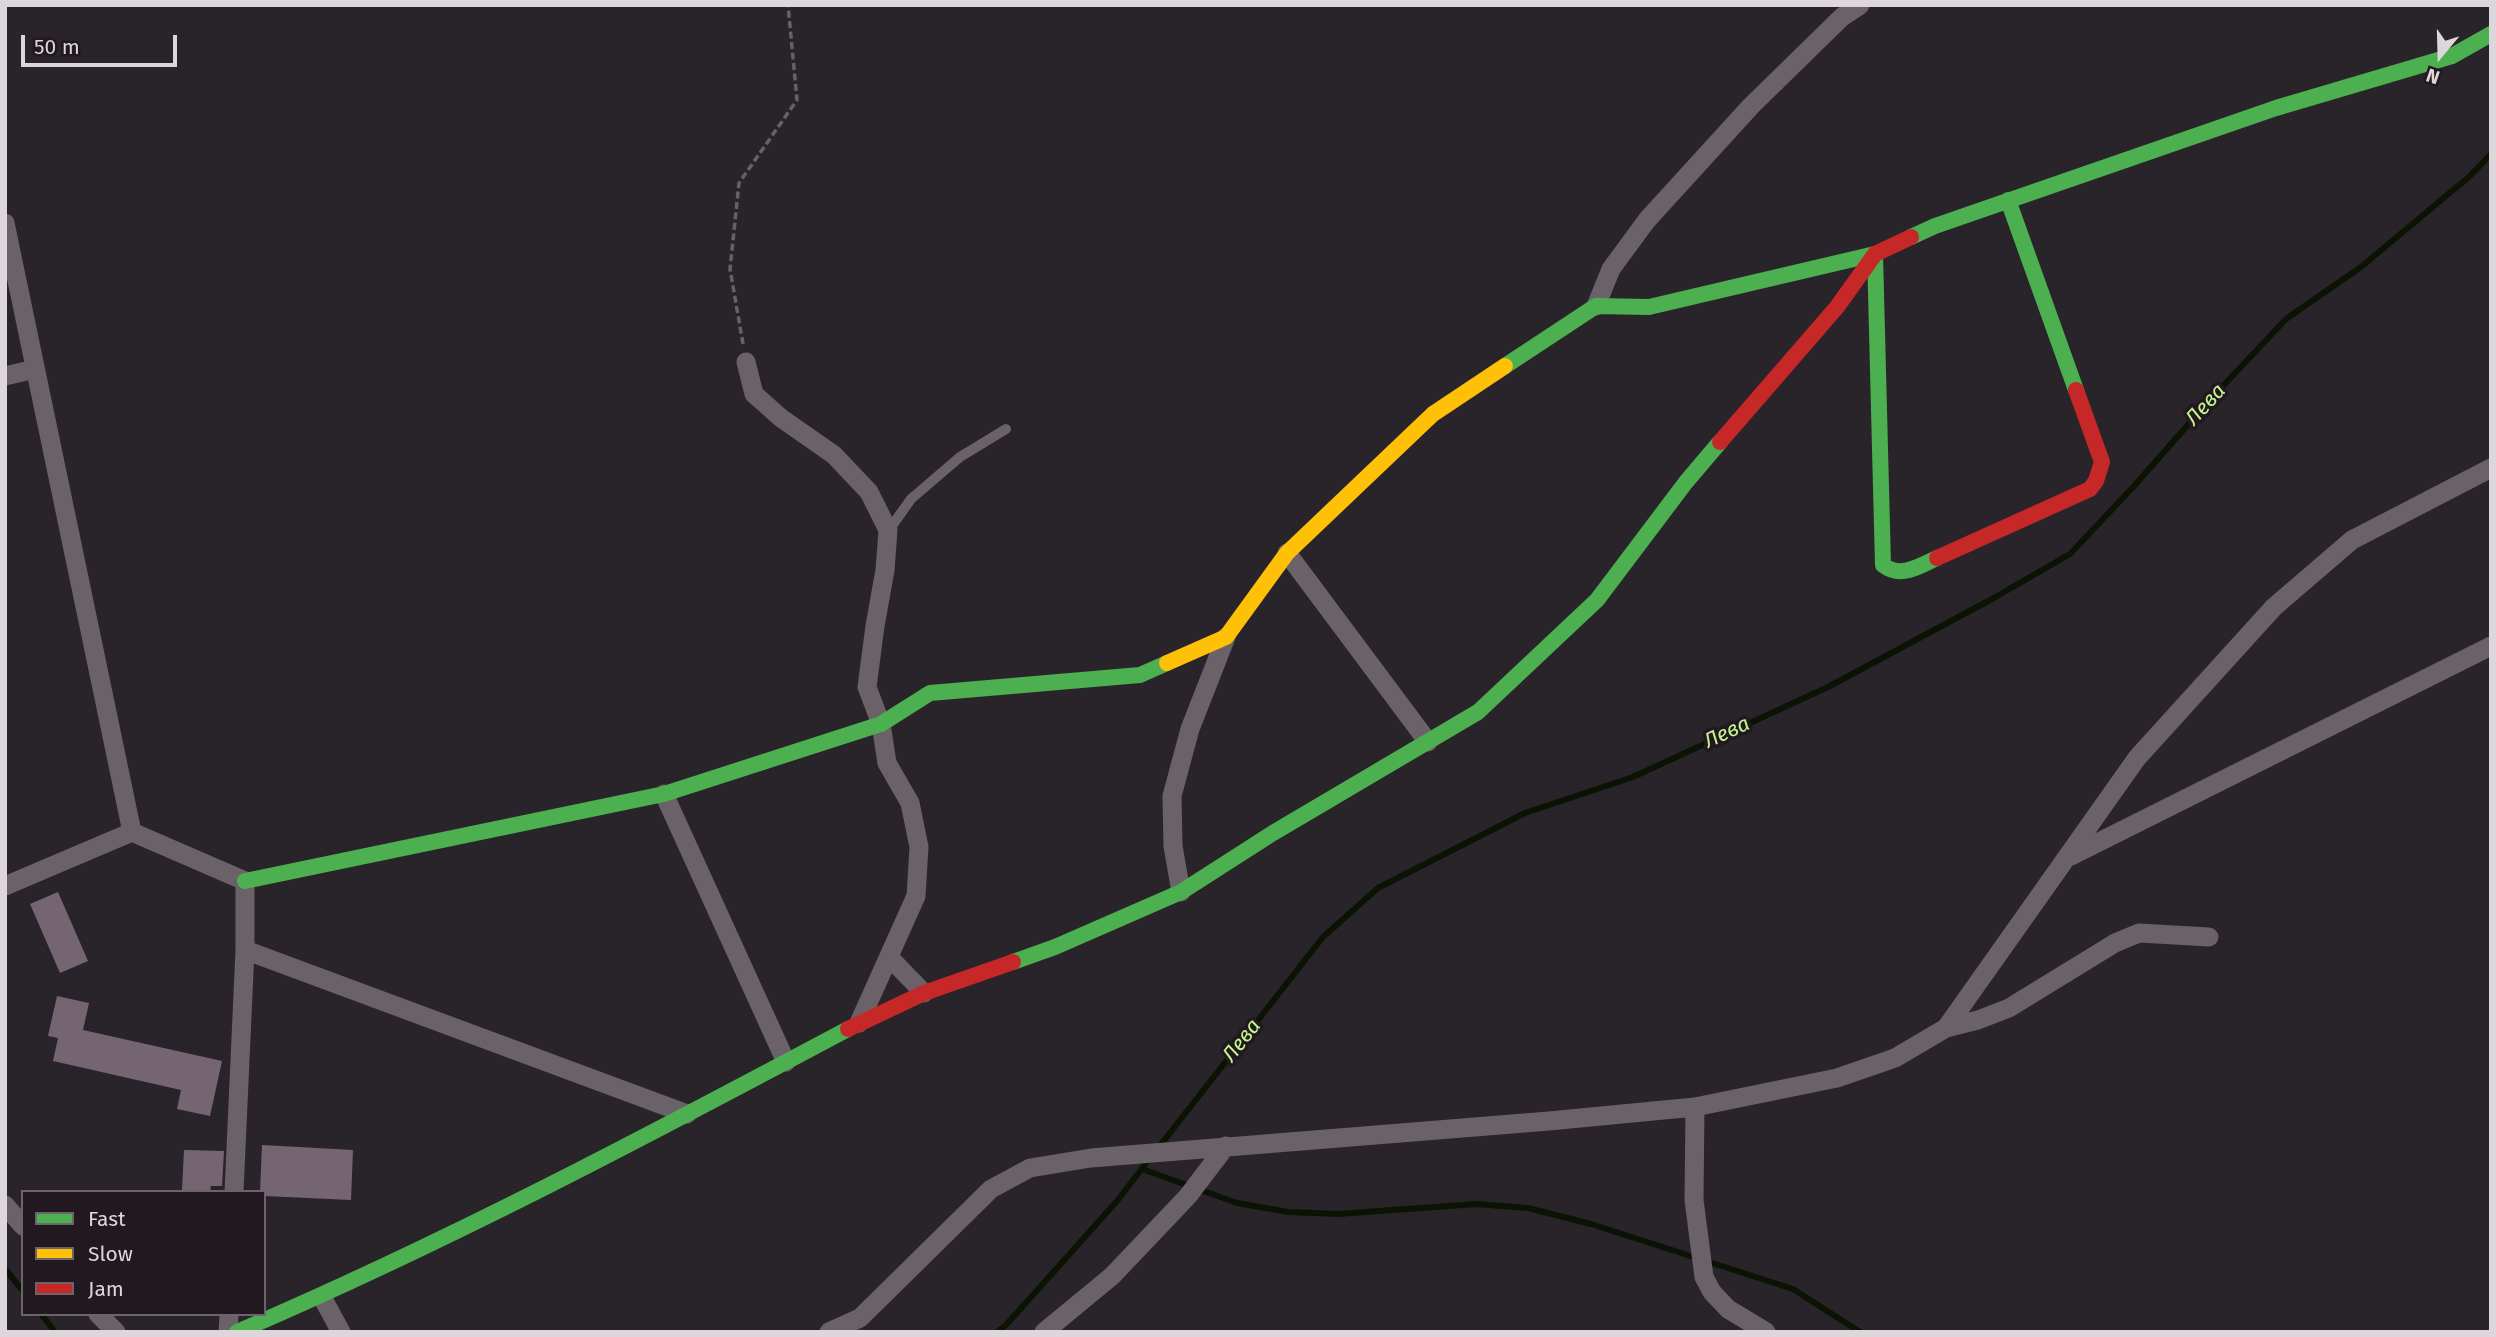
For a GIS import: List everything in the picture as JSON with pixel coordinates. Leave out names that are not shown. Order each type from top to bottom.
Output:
[{"type":"street","points":[[1181,892],[1173,846],[1172,796],[1190,729],[1226,637],[1287,553],[1433,414],[1596,306],[1611,269],[1647,220],[1751,106],[1842,17],[1860,5]]},
{"type":"street","points":[[1596,306],[1649,307],[1875,254],[1935,226],[2276,108],[2452,56],[2491,34]]},
{"type":"street","points":[[1875,254],[1882,551],[1884,565],[1891,572],[1902,573],[2090,489],[2102,463],[2008,201]]},
{"type":"street","points":[[5,223],[132,832]]},
{"type":"street","points":[[237,1332],[322,1297],[454,1236],[859,1023],[924,993],[1055,947],[1181,892],[1273,833],[1478,712],[1597,600],[1686,482],[1837,307],[1875,254]]},
{"type":"street","points":[[746,362],[754,394],[781,418],[834,455],[869,492],[888,530],[885,570],[874,626],[867,687],[881,724],[887,762],[910,803],[919,847],[916,896],[859,1023]]},
{"type":"street","points":[[5,376],[35,369]]},
{"type":"street","points":[[1946,1028],[2137,758],[2274,607],[2352,540],[2491,468]]},
{"type":"street","points":[[1287,553],[1428,742]]},
{"type":"street","points":[[5,886],[132,832],[245,881],[664,794],[881,724],[930,693],[1140,675],[1226,637]]},
{"type":"street","points":[[2067,858],[2491,646]]},
{"type":"street","points":[[664,794],[786,1062]]},
{"type":"street","points":[[234,1190],[245,950],[245,881]]},
{"type":"street","points":[[829,1332],[860,1318],[991,1189],[1030,1168],[1091,1158],[1695,1107],[1837,1078],[1895,1058],[1946,1028],[2009,1008],[2115,943],[2139,933],[2209,937]]},
{"type":"street","points":[[245,950],[687,1114]]},
{"type":"street","points":[[889,957],[924,993]]},
{"type":"street","points":[[1695,1107],[1694,1200],[1703,1278],[1728,1309],[1766,1332]]},
{"type":"street","points":[[1044,1332],[1112,1276],[1188,1196],[1226,1146]]},
{"type":"street","points":[[5,1205],[21,1224]]},
{"type":"street","points":[[322,1297],[341,1332]]},
{"type":"street","points":[[100,1316],[116,1332]]},
{"type":"lane","points":[[888,530],[911,499],[960,457],[1006,429]]},
{"type":"path","points":[[746,362],[730,269],[739,183],[797,100],[788,5]]},
{"type":"building","points":[[58,892],[88,961],[60,973],[30,904]]},
{"type":"building","points":[[57,996],[89,1003],[83,1030],[222,1061],[210,1116],[177,1109],[181,1090],[53,1061],[58,1038],[48,1036]]},
{"type":"building","points":[[262,1145],[353,1150],[351,1200],[266,1196],[266,1190],[260,1190]]},
{"type":"building","points":[[184,1150],[224,1151],[222,1186],[211,1186],[210,1190],[182,1190]]},
{"type":"waterway","name":"Лева","points":[[1159,1147],[1323,937],[1378,888],[1525,813],[1633,777],[1828,687],[2070,554],[2286,319],[2361,267],[2470,176],[2491,154]]},
{"type":"waterway","name":"Лева","points":[[997,1332],[1117,1201],[1150,1158]]},
{"type":"waterway","points":[[1142,1169],[1237,1203],[1288,1212],[1338,1214],[1476,1204],[1528,1208],[1591,1224],[1793,1289],[1860,1332]]},
{"type":"waterway","points":[[5,1269],[21,1289]]},
{"type":"waterway","points":[[43,1316],[55,1332]]},
{"type":"traffic: fast","points":[[1911,237],[1935,226],[2276,108],[2452,56],[2491,34]]},
{"type":"traffic: fast","points":[[2008,200],[2076,390]]},
{"type":"traffic: fast","points":[[1505,366],[1596,306],[1649,307],[1875,254],[1883,565],[1903,571],[1937,558]]},
{"type":"traffic: fast","points":[[1013,962],[1055,947],[1181,892],[1273,833],[1478,712],[1597,600],[1686,482],[1720,442]]},
{"type":"traffic: fast","points":[[245,881],[664,794],[881,724],[930,693],[1140,675],[1167,663]]},
{"type":"traffic: fast","points":[[237,1332],[470,1225],[848,1029]]},
{"type":"traffic: slow","points":[[1167,663],[1226,637],[1287,553],[1433,414],[1505,366]]},
{"type":"traffic: jam","points":[[1720,442],[1837,307],[1875,254],[1911,237]]},
{"type":"traffic: jam","points":[[1937,558],[2090,489],[2096,481],[2102,462],[2076,390]]},
{"type":"traffic: jam","points":[[848,1029],[924,993],[1013,962]]}]
